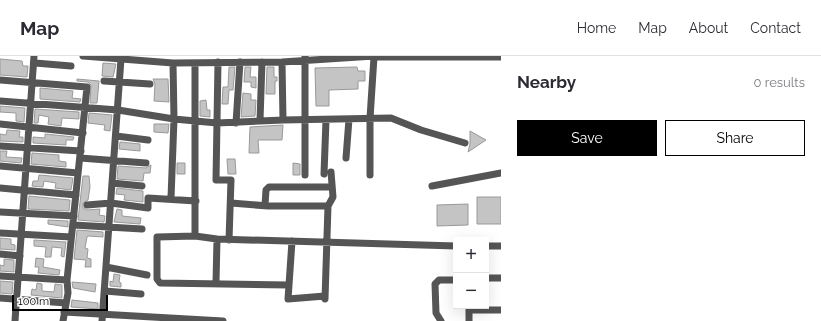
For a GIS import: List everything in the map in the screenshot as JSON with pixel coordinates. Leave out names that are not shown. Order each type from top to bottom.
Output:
[{"type":"street","points":[[83,56],[173,63],[195,63],[220,60],[240,62],[282,62],[305,58],[374,56],[501,57]]},
{"type":"street","points":[[370,175],[370,118],[374,56]]},
{"type":"street","points":[[15,321],[34,58],[71,66]]},
{"type":"street","points":[[305,58],[305,175]]},
{"type":"street","points":[[103,317],[121,59]]},
{"type":"street","points":[[220,60],[216,180],[231,180],[229,240]]},
{"type":"street","points":[[236,122],[240,62]]},
{"type":"street","points":[[260,120],[262,62]]},
{"type":"street","points":[[282,62],[283,120]]},
{"type":"street","points":[[171,198],[174,119],[173,63]]},
{"type":"street","points":[[195,63],[195,236]]},
{"type":"street","points":[[0,80],[87,87],[74,225],[71,237],[67,280],[68,293],[63,321]]},
{"type":"street","points":[[104,82],[150,84]]},
{"type":"street","points":[[0,101],[86,109],[118,110],[194,122],[217,123],[260,120],[370,118],[395,119],[421,130],[466,143]]},
{"type":"street","points":[[346,158],[349,119]]},
{"type":"street","points":[[292,241],[288,299],[325,298],[328,206],[332,197],[332,187],[328,173],[326,120]]},
{"type":"street","points":[[0,124],[83,133]]},
{"type":"street","points":[[116,136],[148,140]]},
{"type":"street","points":[[0,146],[28,148],[114,161],[146,163]]},
{"type":"street","points":[[0,166],[78,173]]},
{"type":"street","points":[[432,186],[501,173]]},
{"type":"street","points":[[112,183],[142,186]]},
{"type":"street","points":[[266,206],[266,190],[269,187],[332,187]]},
{"type":"street","points":[[0,188],[76,195]]},
{"type":"street","points":[[87,205],[111,203],[148,208],[148,198],[171,198],[196,201]]},
{"type":"street","points":[[231,203],[266,206],[328,206]]},
{"type":"street","points":[[0,212],[74,216]]},
{"type":"street","points":[[74,225],[142,229]]},
{"type":"street","points":[[0,233],[71,237]]},
{"type":"street","points":[[289,285],[160,283],[157,279],[157,237],[195,236],[229,240],[453,246]]},
{"type":"street","points":[[216,283],[217,239]]},
{"type":"street","points":[[489,246],[501,246]]},
{"type":"street","points":[[0,254],[20,256]]},
{"type":"street","points":[[106,267],[147,275]]},
{"type":"street","points":[[0,276],[67,280]]},
{"type":"street","points":[[489,278],[501,278]]},
{"type":"street","points":[[441,321],[436,313],[436,282],[453,280]]},
{"type":"street","points":[[105,292],[141,294]]},
{"type":"street","points":[[0,298],[66,303]]},
{"type":"street","points":[[469,309],[469,321]]},
{"type":"street","points":[[485,309],[501,310]]},
{"type":"street","points":[[64,312],[103,317],[223,321]]},
{"type":"building","points":[[0,59],[22,61],[23,66],[28,66],[27,77],[0,75]]},
{"type":"building","points":[[103,63],[116,64],[113,77],[102,76]]},
{"type":"building","points":[[229,67],[235,67],[233,90],[229,90],[228,104],[222,104],[223,87],[228,87]]},
{"type":"building","points":[[245,67],[251,67],[250,77],[256,77],[256,88],[251,87],[251,82],[244,82]]},
{"type":"building","points":[[267,67],[274,67],[274,77],[277,77],[277,81],[275,81],[275,94],[266,94]]},
{"type":"building","points":[[357,67],[358,71],[365,71],[365,81],[358,81],[358,89],[329,90],[329,106],[316,106],[315,68]]},
{"type":"building","points":[[77,79],[99,81],[97,103],[90,103],[91,85],[88,82],[77,81]]},
{"type":"building","points":[[153,79],[168,79],[169,102],[154,101],[155,84]]},
{"type":"building","points":[[40,88],[73,91],[72,98],[81,99],[80,102],[40,99]]},
{"type":"building","points":[[243,93],[251,94],[251,100],[256,100],[255,116],[241,117]]},
{"type":"building","points":[[206,100],[207,110],[210,110],[210,117],[200,116],[200,101]]},
{"type":"building","points":[[0,106],[25,108],[24,122],[16,121],[16,113],[0,112]]},
{"type":"building","points":[[35,109],[79,112],[79,119],[62,118],[61,126],[48,124],[49,117],[39,115],[38,123],[34,123]]},
{"type":"building","points":[[89,113],[112,115],[110,131],[104,130],[105,125],[88,123]]},
{"type":"building","points":[[154,124],[169,124],[168,133],[154,132]]},
{"type":"building","points":[[283,125],[282,140],[258,140],[259,153],[249,153],[250,127]]},
{"type":"building","points":[[7,130],[20,131],[19,137],[23,137],[23,142],[0,141],[0,134],[6,135]]},
{"type":"building","points":[[470,131],[486,140],[468,152],[470,144]]},
{"type":"building","points":[[45,134],[74,137],[73,140],[66,140],[66,145],[33,143],[33,137],[45,138]]},
{"type":"building","points":[[120,142],[140,144],[140,151],[119,149]]},
{"type":"building","points":[[0,151],[7,151],[6,157],[22,158],[21,163],[0,161]]},
{"type":"building","points":[[32,153],[59,155],[59,161],[66,162],[66,167],[31,164]]},
{"type":"building","points":[[227,159],[235,159],[236,174],[228,174]]},
{"type":"building","points":[[177,163],[185,163],[185,174],[177,174]]},
{"type":"building","points":[[293,163],[300,164],[300,175],[293,175]]},
{"type":"building","points":[[151,165],[150,173],[144,173],[143,181],[117,179],[118,166],[146,168]]},
{"type":"building","points":[[39,175],[73,178],[71,190],[55,188],[56,183],[44,181],[43,187],[32,186],[33,181],[38,181]]},
{"type":"building","points":[[83,176],[89,176],[90,187],[88,200],[83,203],[83,208],[87,210],[100,209],[99,215],[105,216],[104,222],[78,220]]},
{"type":"building","points":[[117,188],[143,191],[143,202],[124,200],[125,195],[116,194]]},
{"type":"building","points":[[29,196],[70,200],[69,211],[28,209]]},
{"type":"building","points":[[477,197],[501,197],[501,224],[477,224]]},
{"type":"building","points":[[468,204],[468,225],[437,226],[437,205]]},
{"type":"building","points":[[117,209],[122,210],[122,216],[141,218],[140,224],[114,222]]},
{"type":"building","points":[[48,220],[68,221],[68,227],[48,224]]},
{"type":"building","points":[[77,230],[103,232],[103,237],[87,237],[85,248],[88,249],[87,258],[91,259],[91,267],[85,267],[86,260],[74,259]]},
{"type":"building","points":[[0,238],[11,239],[11,244],[15,245],[15,250],[0,249]]},
{"type":"building","points":[[34,240],[66,242],[64,257],[61,256],[62,248],[52,247],[51,257],[45,257],[46,247],[34,246]]},
{"type":"building","points":[[36,258],[44,259],[43,267],[60,270],[59,275],[38,273],[39,267],[35,267]]},
{"type":"building","points":[[4,259],[14,260],[14,272],[0,271],[0,265],[4,266]]},
{"type":"building","points":[[114,274],[120,275],[119,282],[121,283],[121,287],[110,286],[110,281],[113,282]]},
{"type":"building","points":[[0,281],[13,282],[12,294],[0,293]]},
{"type":"building","points":[[72,282],[96,284],[95,292],[73,288]]},
{"type":"building","points":[[37,283],[42,284],[42,291],[54,292],[55,284],[62,285],[62,298],[31,295],[32,289],[36,290]]},
{"type":"building","points":[[72,300],[98,303],[98,309],[71,307]]}]
